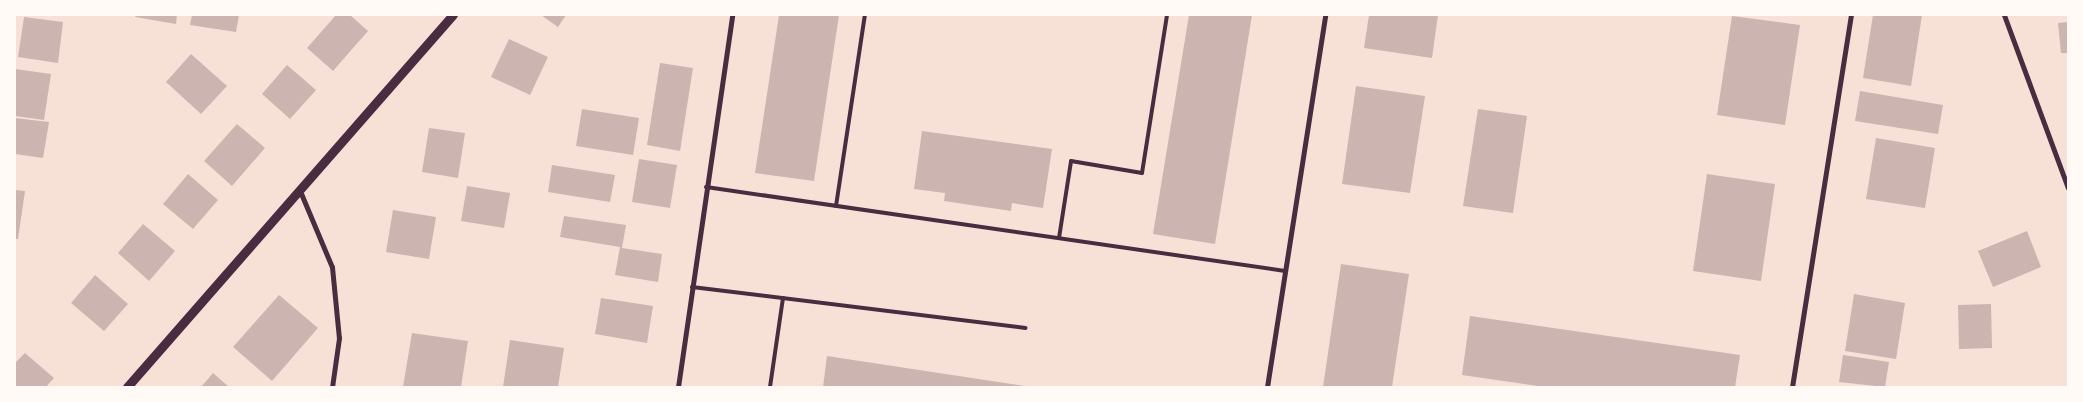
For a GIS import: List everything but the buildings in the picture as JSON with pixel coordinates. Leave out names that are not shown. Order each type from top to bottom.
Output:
[{"type":"street","points":[[127,387],[453,15]]},
{"type":"street","points":[[678,387],[732,15]]},
{"type":"street","points":[[1267,387],[1325,15]]},
{"type":"street","points":[[1792,387],[1851,15]]},
{"type":"street","points":[[2004,15],[2068,188]]},
{"type":"street","points":[[300,190],[332,267],[339,338],[332,387]]},
{"type":"lane","points":[[836,206],[865,15]]},
{"type":"lane","points":[[1059,238],[1071,161],[1142,173],[1167,15]]},
{"type":"lane","points":[[706,187],[1285,272]]},
{"type":"lane","points":[[692,287],[1025,328]]},
{"type":"lane","points":[[770,387],[783,298]]}]
